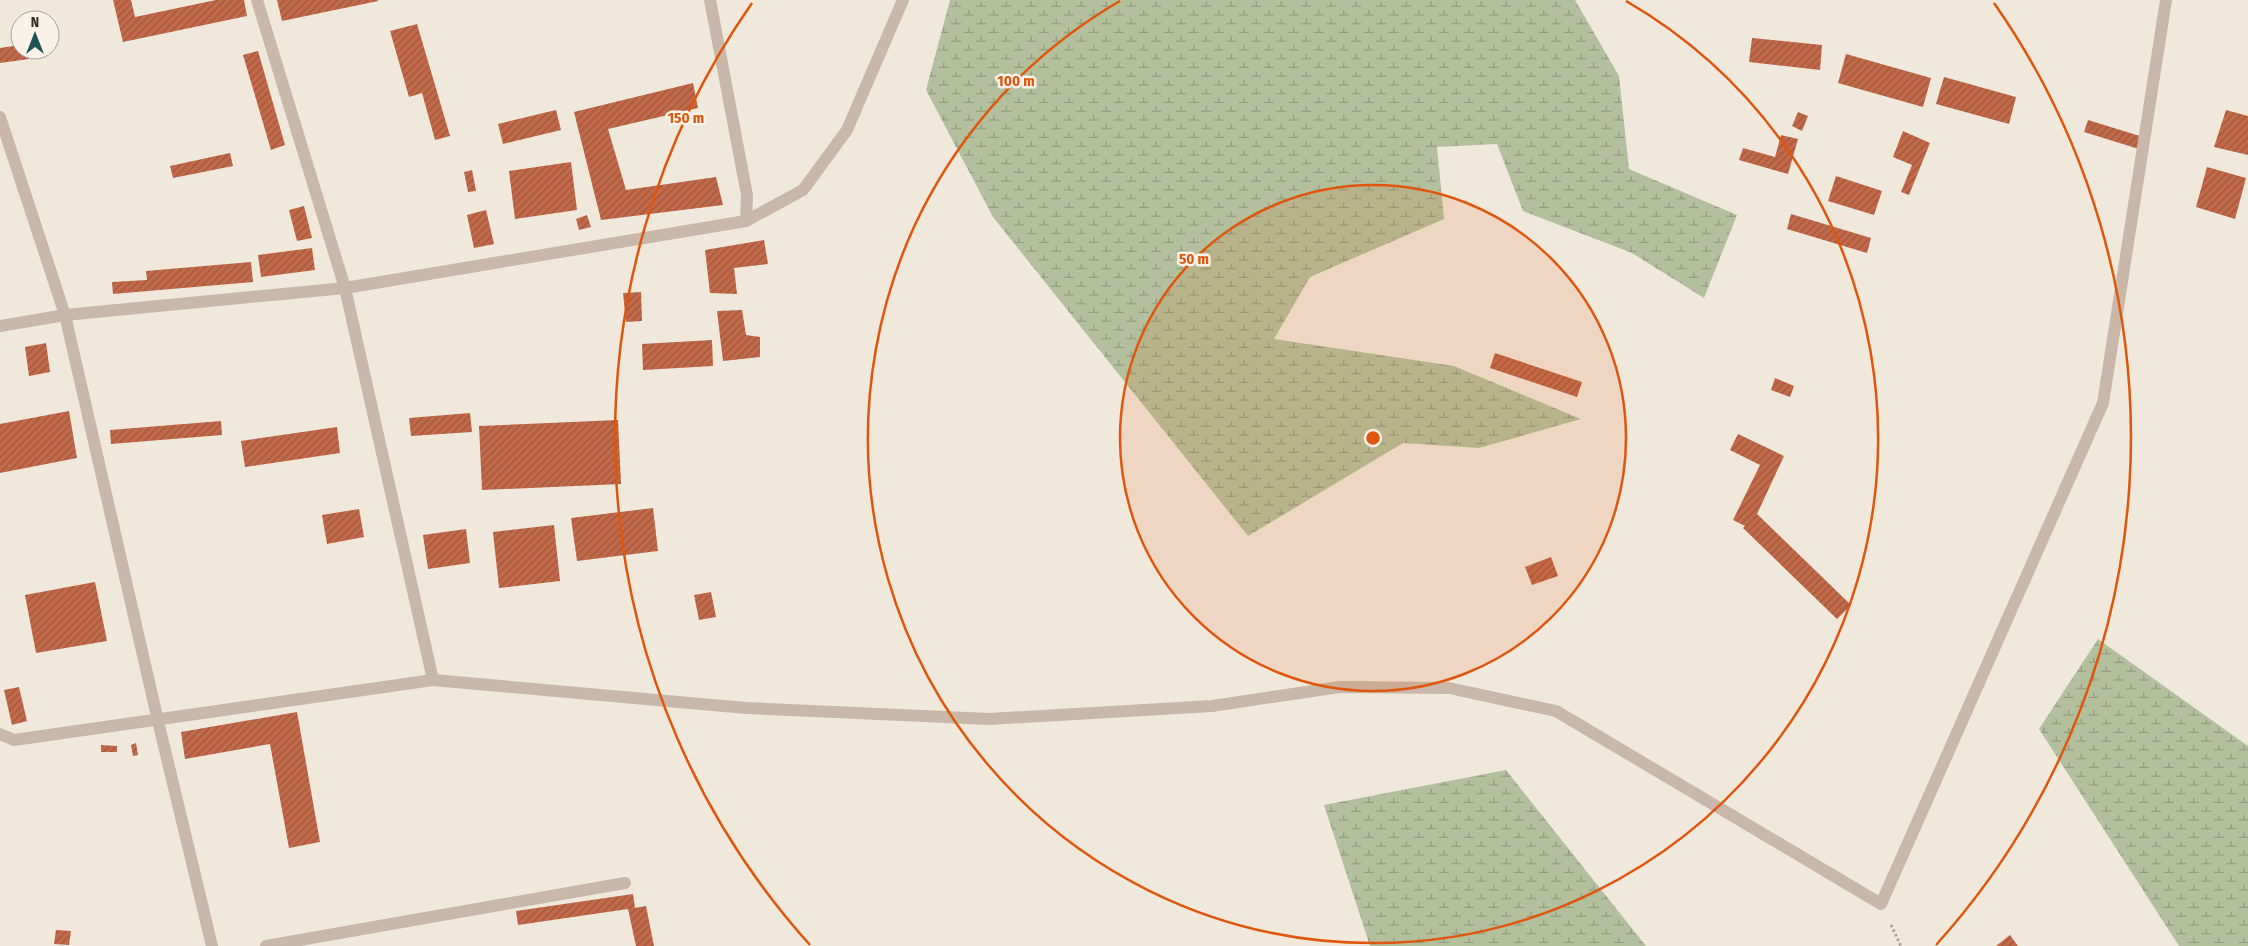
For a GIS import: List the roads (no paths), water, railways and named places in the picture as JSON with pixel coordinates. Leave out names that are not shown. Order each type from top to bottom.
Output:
[{"type":"street","points":[[257,0],[345,288],[433,680]]},
{"type":"street","points":[[710,0],[747,195],[746,221]]},
{"type":"street","points":[[0,326],[65,315],[345,288],[746,221],[803,190],[847,130],[903,0]]},
{"type":"street","points":[[0,734],[14,740],[433,680],[746,708],[989,719],[1212,706],[1339,687],[1450,688],[1556,711],[1881,904],[2103,403],[2166,0]]},
{"type":"street","points":[[0,117],[65,315],[212,946]]},
{"type":"street","points":[[266,946],[625,883]]}]
